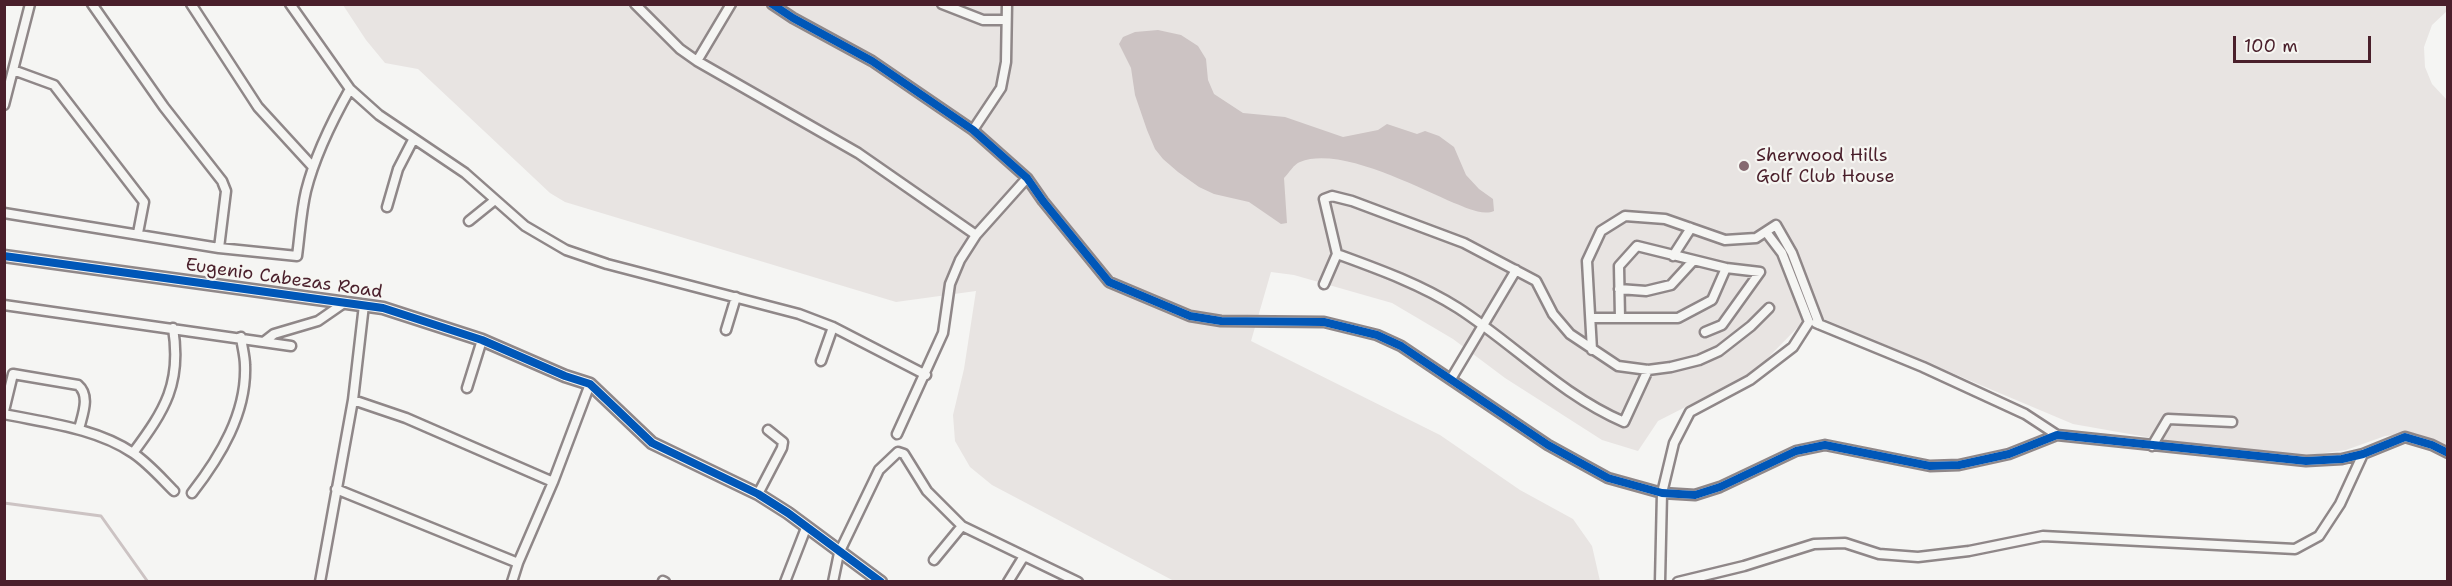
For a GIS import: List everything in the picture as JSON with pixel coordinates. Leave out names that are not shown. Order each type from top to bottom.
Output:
[{"type":"street","points":[[4,105],[30,4]]},
{"type":"street","points":[[92,4],[164,107],[222,181],[226,191],[219,248]]},
{"type":"street","points":[[191,4],[258,107],[313,167]]},
{"type":"street","points":[[290,4],[350,89],[379,115],[465,173],[525,226],[566,250],[607,264],[799,314],[833,327],[926,375]]},
{"type":"street","points":[[635,4],[681,49],[697,61],[858,153],[976,235]]},
{"type":"street","points":[[697,61],[731,4]]},
{"type":"street","points":[[772,4],[872,61],[973,130],[1027,178],[1109,282],[1190,316],[1221,321],[1324,322],[1377,335],[1401,346],[1548,445],[1608,478],[1662,493],[1695,495],[1720,487],[1797,452],[1825,445],[1930,466],[1959,465],[2009,454],[2057,435]]},
{"type":"street","points":[[942,4],[983,20],[1005,20]]},
{"type":"street","points":[[973,130],[1001,88],[1006,63],[1007,4]]},
{"type":"street","points":[[13,70],[54,86],[147,200],[138,233]]},
{"type":"street","points":[[4,213],[219,248],[297,256],[306,193],[313,167],[332,121],[350,89]]},
{"type":"street","points":[[387,207],[398,169],[413,140]]},
{"type":"street","points":[[897,434],[926,375],[943,333],[950,285],[960,260],[976,235],[1027,178]]},
{"type":"street","points":[[1324,284],[1337,254],[1324,199],[1332,196],[1375,209],[1464,243],[1536,281],[1553,314],[1570,334],[1618,366],[1648,370],[1699,360],[1719,351],[1751,326],[1769,308]]},
{"type":"street","points":[[469,221],[495,200]]},
{"type":"street","points":[[1592,350],[1587,261],[1601,231],[1625,216],[1665,219],[1725,240],[1756,238],[1776,225],[1792,253],[1819,324]]},
{"type":"street","points":[[1673,256],[1690,228]]},
{"type":"street","points":[[1766,232],[1782,253],[1809,322]]},
{"type":"street","points":[[1620,318],[1619,266],[1637,246],[1726,268],[1760,272],[1722,325],[1705,332]]},
{"type":"street","points":[[1337,254],[1417,285],[1483,326],[1572,393],[1624,422],[1648,370]]},
{"type":"street","name":"Eugenio Cabezas Road","points":[[4,256],[383,308],[482,340],[565,376],[590,384],[652,443],[758,494],[788,513],[881,582]]},
{"type":"street","points":[[1619,290],[1646,291],[1671,285],[1693,261]]},
{"type":"street","points":[[1591,318],[1678,318],[1712,300],[1726,268]]},
{"type":"street","points":[[1451,379],[1516,270]]},
{"type":"street","points":[[726,330],[736,297]]},
{"type":"street","points":[[265,340],[274,334],[318,321],[344,303]]},
{"type":"street","points":[[4,304],[265,340],[291,346]]},
{"type":"street","points":[[320,582],[353,400],[364,305]]},
{"type":"street","points":[[1809,322],[1819,324],[1923,368],[2025,414],[2057,435],[2306,461],[2342,459],[2363,454],[2405,437],[2432,445],[2448,453]]},
{"type":"street","points":[[1660,582],[1662,493],[1674,443],[1690,412],[1750,380],[1793,347],[1809,322]]},
{"type":"street","points":[[821,361],[833,327]]},
{"type":"street","points":[[133,453],[158,419],[168,397],[177,351],[173,328]]},
{"type":"street","points":[[192,494],[214,465],[231,432],[241,399],[245,365],[241,337]]},
{"type":"street","points":[[467,387],[482,340]]},
{"type":"street","points":[[79,429],[85,397],[78,385],[13,374],[4,412],[79,429],[133,453],[174,491]]},
{"type":"street","points":[[512,582],[590,384]]},
{"type":"street","points":[[353,400],[406,418],[553,482]]},
{"type":"street","points":[[2152,446],[2168,419],[2232,422]]},
{"type":"street","points":[[758,494],[783,442],[768,430]]},
{"type":"street","points":[[833,582],[839,553],[879,470],[898,452],[903,454],[927,491],[962,526],[1078,582]]},
{"type":"street","points":[[1677,582],[1744,566],[1814,544],[1845,543],[1879,554],[1918,557],[1969,551],[2043,536],[2295,549],[2319,536],[2340,504],[2363,454]]},
{"type":"street","points":[[336,489],[518,563]]},
{"type":"street","points":[[934,560],[962,526]]},
{"type":"street","points":[[785,582],[806,528]]},
{"type":"street","points":[[1008,582],[1024,556]]},
{"type":"shaded area","points":[[343,5],[2447,5],[2447,11],[2432,25],[2424,47],[2425,67],[2432,84],[2447,100],[2447,445],[2415,433],[2385,436],[2346,450],[2303,456],[2169,441],[2073,424],[1824,319],[1803,322],[1754,372],[1658,421],[1638,451],[1602,440],[1505,378],[1453,339],[1392,303],[1294,275],[1271,272],[1251,341],[1440,435],[1520,490],[1573,519],[1592,546],[1600,581],[1174,581],[992,485],[970,467],[955,441],[953,415],[964,369],[976,291],[896,302],[565,202],[550,193],[418,69],[385,63],[366,40]]},
{"type":"shaded area","points":[[1158,30],[1181,35],[1198,46],[1206,59],[1208,80],[1214,94],[1243,113],[1285,117],[1343,137],[1378,130],[1387,124],[1417,134],[1425,131],[1439,136],[1454,147],[1466,175],[1479,189],[1493,199],[1494,211],[1474,210],[1378,170],[1336,159],[1300,162],[1284,178],[1287,223],[1281,224],[1249,202],[1214,194],[1199,187],[1178,172],[1155,149],[1135,95],[1131,68],[1119,44],[1123,37],[1135,32]]},
{"type":"waterway","points":[[4,503],[101,516],[148,582]]},
{"type":"cycle path","points":[[772,4],[872,61],[973,130],[1027,178],[1109,282],[1190,316],[1221,321],[1324,322],[1377,335],[1401,346],[1548,445],[1608,478],[1662,493],[1695,495],[1720,487],[1796,451],[1825,445],[1930,466],[1959,465],[2009,454],[2057,435],[2306,461],[2342,459],[2363,454],[2405,437],[2432,445],[2448,453]]},
{"type":"cycle path","points":[[4,256],[383,308],[482,340],[565,376],[590,384],[652,443],[758,494],[788,513],[881,582]]},
{"type":"place","name":"Sherwood Hills Golf Club House","points":[[1744,166]]}]
